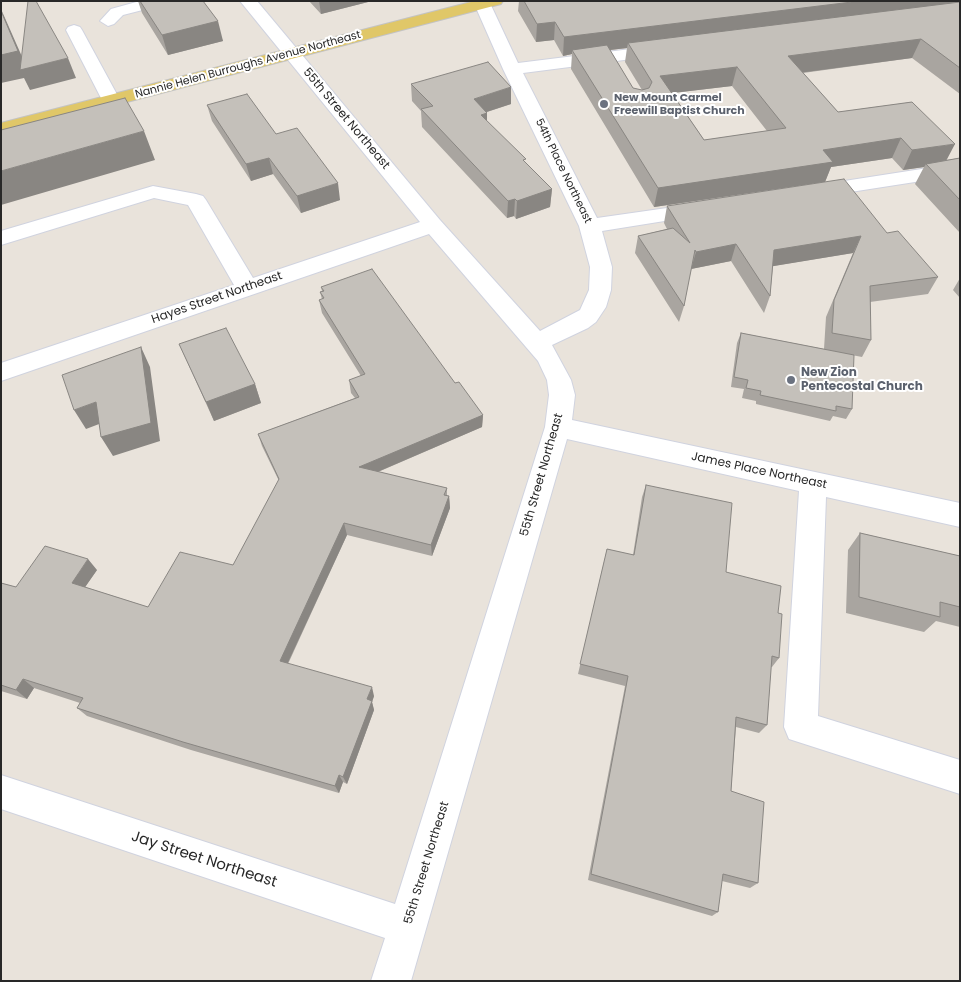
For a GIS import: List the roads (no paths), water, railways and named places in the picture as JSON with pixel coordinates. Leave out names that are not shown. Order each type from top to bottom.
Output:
[{"type":"main road","name":"Nannie Helen Burroughs Avenue Northeast","points":[[1,129],[486,2]]},
{"type":"street","points":[[108,21],[117,12],[160,1]]},
{"type":"street","name":"55th Street Northeast","points":[[248,1],[433,225],[536,342],[548,358],[559,380],[562,410],[558,427],[391,981]]},
{"type":"street","name":"54th Place Northeast","points":[[486,2],[512,69],[590,226],[601,267],[600,290],[594,307],[580,322],[536,342]]},
{"type":"street","points":[[74,30],[111,100]]},
{"type":"street","points":[[512,69],[616,64],[678,48]]},
{"type":"street","points":[[790,195],[960,169]]},
{"type":"street","points":[[1,238],[152,192],[196,200],[247,288]]},
{"type":"street","points":[[590,226],[723,205]]},
{"type":"street","name":"Hayes Street Northeast","points":[[1,372],[433,225]]},
{"type":"street","name":"James Place Northeast","points":[[558,427],[960,515]]},
{"type":"street","points":[[813,483],[802,727],[960,777]]},
{"type":"street","name":"Jay Street Northeast","points":[[1,792],[407,927]]},
{"type":"place","name":"New Mount Carmel Freewill Baptist Church","points":[[604,104]]},
{"type":"place","name":"New Zion Pentecostal Church","points":[[791,380]]}]
